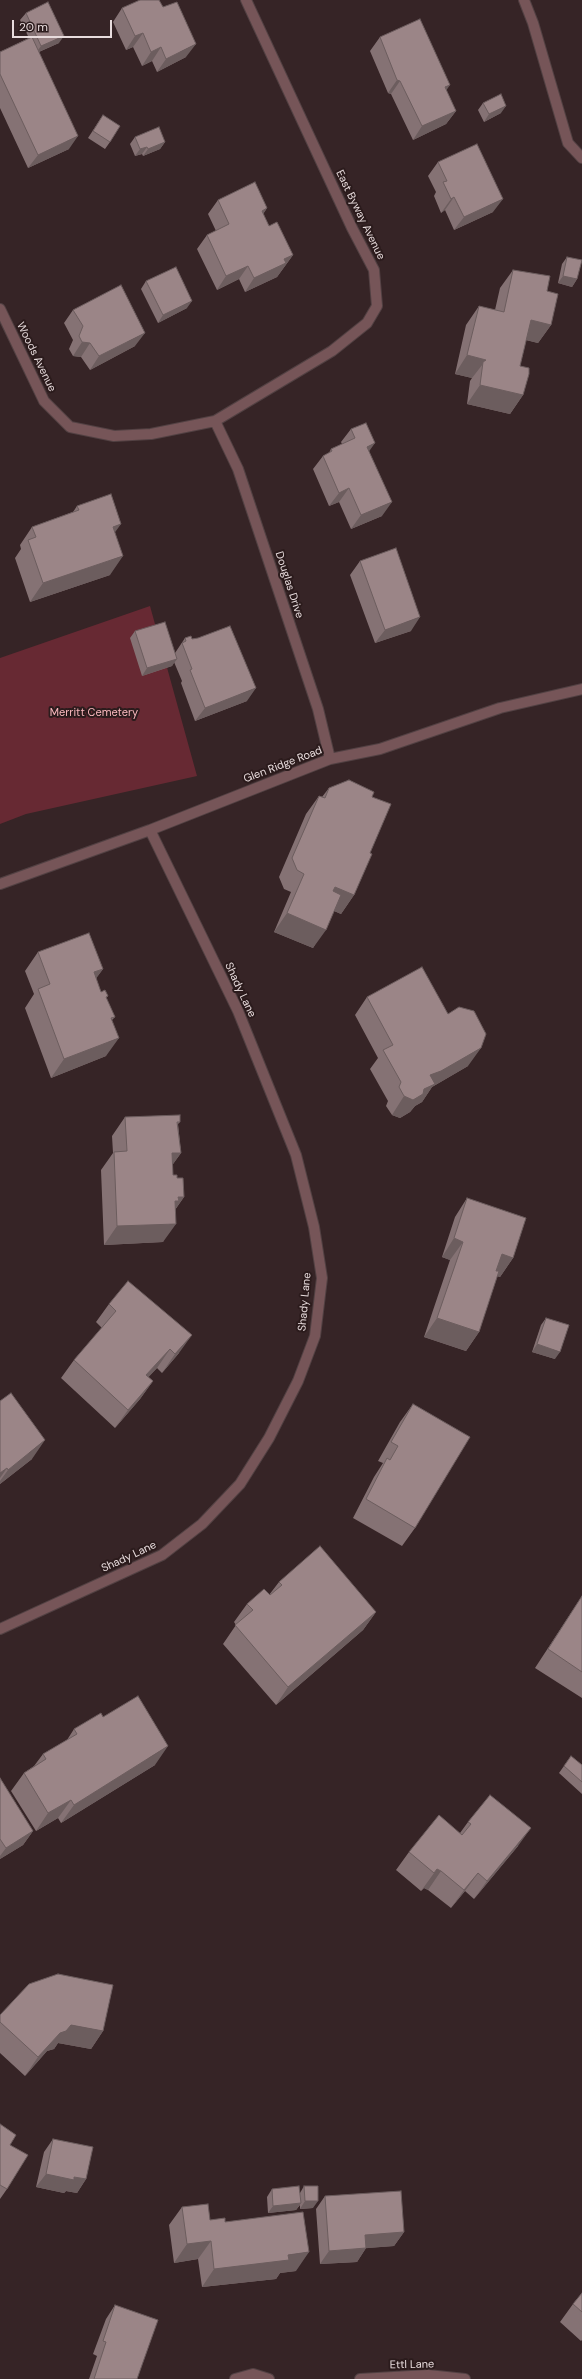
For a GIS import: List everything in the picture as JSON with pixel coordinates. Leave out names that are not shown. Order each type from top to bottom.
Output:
[{"type":"street","name":"East Byway Avenue","points":[[215,421],[332,352],[367,323],[377,306],[374,270],[352,228],[246,0]]},
{"type":"street","points":[[524,0],[533,23],[568,143],[582,158]]},
{"type":"street","name":"Woods Avenue","points":[[0,309],[44,401],[70,427],[114,436],[151,434],[215,421]]},
{"type":"street","name":"Douglas Drive","points":[[215,421],[238,469],[318,709],[330,759]]},
{"type":"street","name":"Glen Ridge Road","points":[[0,884],[150,830],[330,759],[380,749],[500,708],[582,689]]},
{"type":"street","name":"Shady Lane","points":[[0,1630],[162,1555],[202,1524],[240,1484],[269,1438],[298,1381],[315,1336],[322,1278],[314,1227],[296,1155],[238,1011],[167,868],[150,830]]},
{"type":"street","points":[[235,2379],[253,2374],[269,2379]]},
{"type":"street","name":"Ettl Lane","points":[[360,2379],[428,2375],[465,2379]]},
{"type":"green space","name":"Merritt Cemetery","points":[[150,606],[197,776],[26,814],[0,824],[0,658]]},
{"type":"building","points":[[140,0],[159,0],[163,7],[177,2],[196,44],[166,59],[161,47],[151,52],[143,33],[135,36],[122,8]]},
{"type":"building","points":[[48,2],[64,36],[41,46],[26,13]]},
{"type":"building","points":[[420,19],[450,85],[445,87],[456,111],[422,126],[400,81],[397,80],[380,37]]},
{"type":"building","points":[[32,37],[78,136],[38,155],[0,74],[0,52]]},
{"type":"building","points":[[501,94],[506,106],[489,114],[483,103]]},
{"type":"building","points":[[103,115],[120,126],[110,142],[93,131]]},
{"type":"building","points":[[159,127],[165,142],[148,149],[147,147],[140,149],[135,137]]},
{"type":"building","points":[[477,144],[503,199],[464,217],[454,197],[451,199],[443,182],[447,181],[438,162]]},
{"type":"building","points":[[255,182],[267,208],[262,211],[269,226],[277,222],[293,255],[284,259],[286,263],[254,278],[248,266],[226,276],[207,235],[229,224],[218,200]]},
{"type":"building","points":[[567,257],[582,260],[577,279],[563,276]]},
{"type":"building","points":[[176,267],[192,301],[163,315],[146,281]]},
{"type":"building","points":[[513,270],[550,276],[547,291],[558,294],[551,325],[531,320],[520,366],[529,368],[529,374],[523,395],[480,385],[483,362],[486,360],[467,355],[479,306],[504,312]]},
{"type":"building","points":[[121,285],[145,333],[99,356],[90,343],[82,342],[79,336],[83,326],[73,310]]},
{"type":"building","points":[[366,423],[375,443],[367,447],[392,502],[361,515],[349,488],[339,493],[323,456],[332,451],[331,449],[355,438],[351,429]]},
{"type":"building","points":[[111,494],[121,524],[113,527],[123,556],[43,583],[28,540],[36,537],[32,527],[79,510],[77,506]]},
{"type":"building","points":[[396,548],[420,617],[385,630],[360,561]]},
{"type":"building","points":[[165,622],[177,659],[147,668],[135,631]]},
{"type":"building","points":[[230,626],[256,688],[205,708],[190,670],[192,669],[182,643],[186,641],[185,638],[191,636],[192,639],[198,638]]},
{"type":"building","points":[[349,780],[374,792],[372,797],[391,804],[370,853],[372,854],[354,895],[335,887],[333,891],[341,895],[326,930],[287,913],[304,874],[297,870],[292,858],[319,796],[325,798],[329,788]]},
{"type":"building","points":[[89,933],[103,969],[94,972],[101,992],[105,990],[108,996],[106,997],[115,1017],[111,1018],[119,1038],[64,1059],[38,989],[50,984],[38,952]]},
{"type":"building","points":[[422,967],[448,1014],[459,1007],[474,1011],[486,1034],[481,1048],[441,1071],[430,1075],[435,1084],[424,1089],[423,1094],[413,1100],[404,1096],[399,1087],[401,1082],[383,1050],[393,1045],[367,997]]},
{"type":"building","points":[[180,1115],[180,1122],[177,1122],[181,1153],[172,1153],[173,1175],[177,1175],[177,1178],[183,1178],[184,1197],[178,1197],[179,1201],[175,1201],[176,1224],[117,1226],[114,1152],[127,1151],[125,1117]]},
{"type":"building","points":[[467,1198],[526,1218],[513,1258],[502,1254],[496,1271],[499,1271],[479,1332],[437,1318],[463,1242],[454,1238]]},
{"type":"building","points":[[128,1281],[192,1335],[175,1354],[170,1349],[146,1375],[153,1381],[128,1410],[74,1360],[116,1311],[109,1304]]},
{"type":"building","points":[[546,1318],[569,1325],[560,1352],[537,1344]]},
{"type":"building","points":[[11,1393],[45,1440],[8,1470],[7,1468],[0,1473],[0,1401]]},
{"type":"building","points":[[413,1404],[470,1437],[415,1528],[366,1499],[387,1458],[390,1460],[398,1446],[391,1442]]},
{"type":"building","points":[[320,1546],[376,1612],[288,1687],[235,1625],[253,1610],[247,1604],[264,1589],[270,1595],[282,1585],[279,1582]]},
{"type":"building","points":[[582,1596],[582,1672],[548,1649]]},
{"type":"building","points":[[138,1696],[168,1746],[74,1805],[71,1800],[48,1813],[24,1773],[46,1759],[43,1754],[77,1734],[74,1729],[101,1713],[103,1717]]},
{"type":"building","points":[[571,1756],[582,1765],[582,1782],[564,1766]]},
{"type":"building","points":[[0,1778],[33,1831],[6,1848],[0,1839]]},
{"type":"building","points":[[490,1795],[531,1828],[487,1881],[478,1873],[464,1890],[441,1871],[437,1869],[434,1873],[409,1852],[439,1815],[462,1835],[471,1824],[468,1822]]},
{"type":"building","points":[[58,1974],[113,1985],[103,2031],[71,2025],[66,2031],[60,2033],[38,2057],[0,2022],[0,2015],[29,1984]]},
{"type":"building","points":[[0,2124],[16,2135],[10,2145],[28,2155],[7,2189],[0,2185]]},
{"type":"building","points":[[53,2139],[93,2147],[86,2179],[74,2177],[74,2180],[46,2174]]},
{"type":"building","points":[[299,2186],[301,2203],[273,2206],[272,2189]]},
{"type":"building","points":[[304,2186],[318,2186],[318,2201],[305,2201]]},
{"type":"building","points":[[401,2191],[404,2232],[365,2235],[366,2248],[329,2251],[325,2196]]},
{"type":"building","points":[[208,2204],[210,2220],[225,2218],[225,2222],[303,2212],[309,2252],[288,2255],[289,2260],[214,2269],[211,2241],[187,2244],[182,2207]]},
{"type":"building","points":[[582,2293],[582,2312],[573,2304]]},
{"type":"building","points":[[115,2305],[158,2320],[137,2379],[94,2379],[106,2342],[103,2341]]}]
